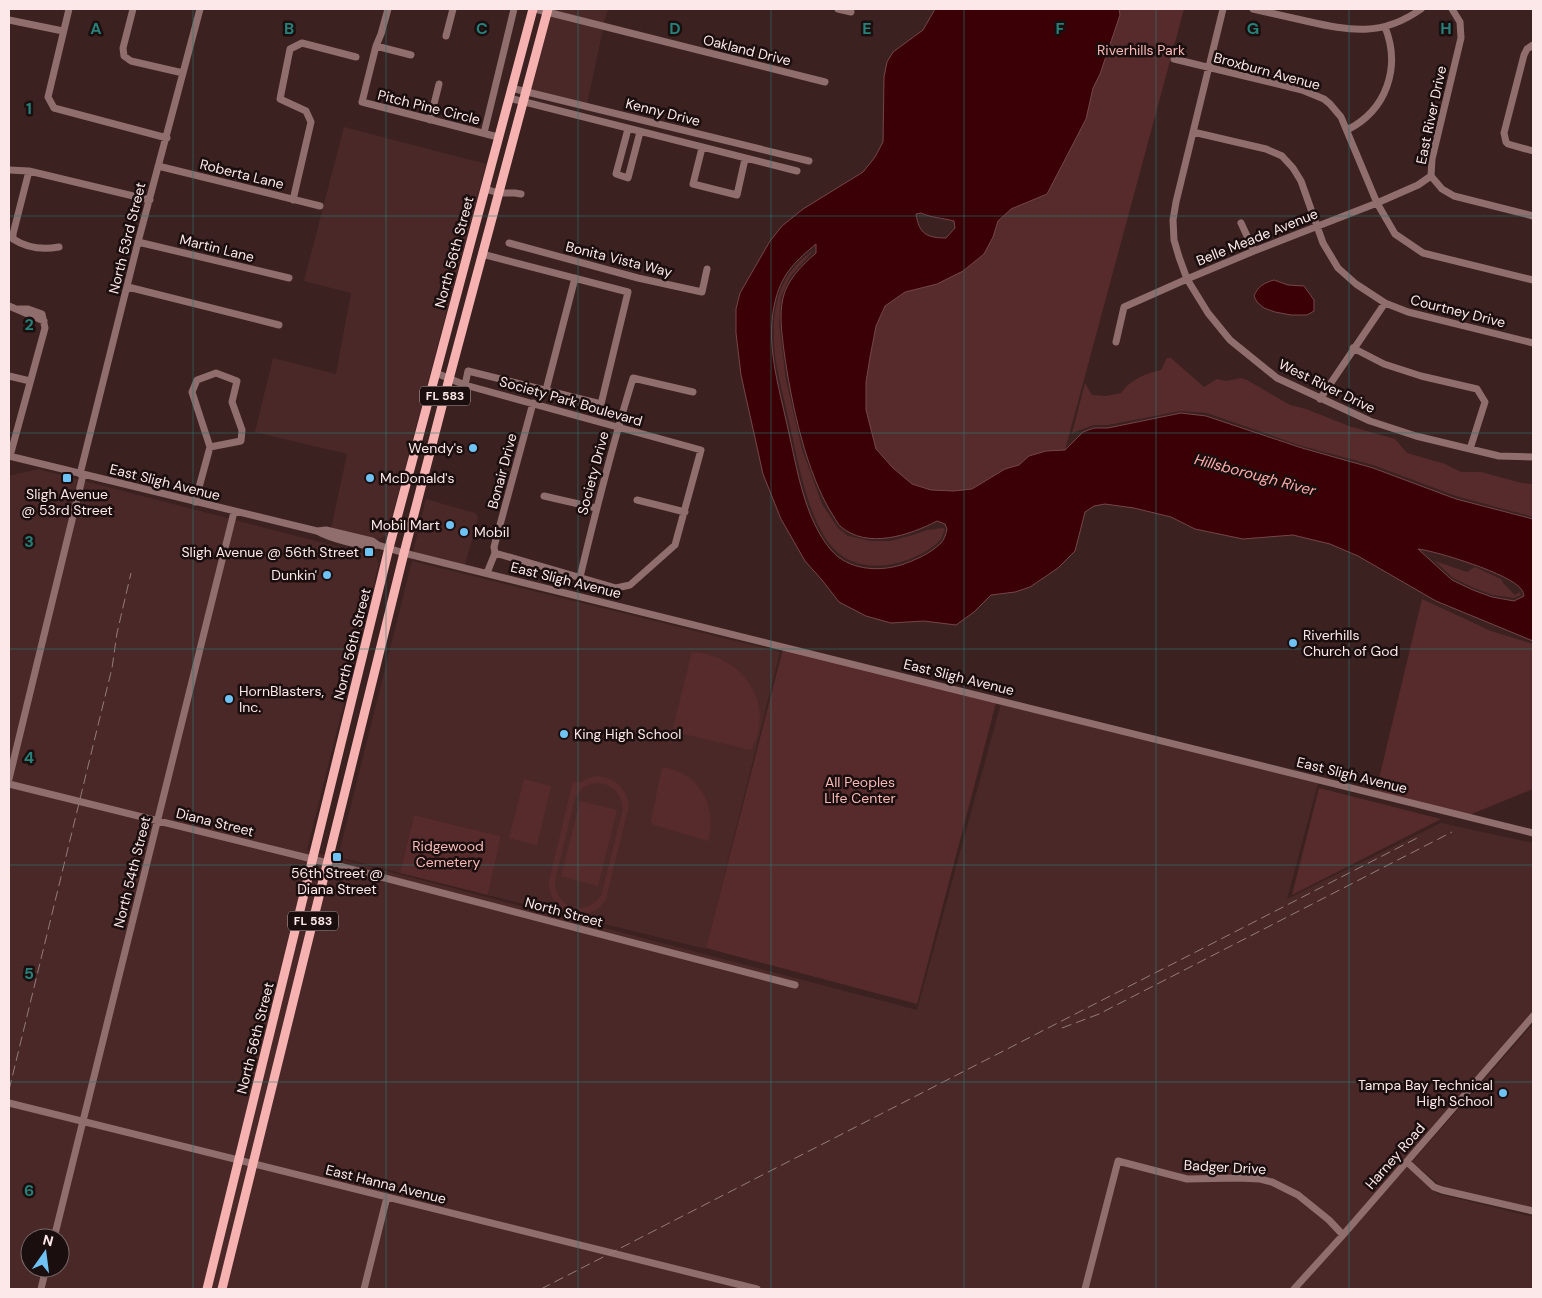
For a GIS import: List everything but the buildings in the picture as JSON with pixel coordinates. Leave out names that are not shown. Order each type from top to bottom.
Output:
[{"type":"main road","name":"North 56th Street","points":[[207,1289],[389,548],[511,88],[534,9]]},
{"type":"main road","name":"North 56th Street","points":[[222,1289],[404,553],[547,10]]},
{"type":"main road","points":[[348,716],[363,721]]},
{"type":"main road","points":[[267,1046],[282,1049]]},
{"type":"street","points":[[69,9],[48,97],[54,108],[167,138]]},
{"type":"street","points":[[133,9],[123,48],[124,56],[131,61],[183,73]]},
{"type":"street","name":"North 53rd Street","points":[[9,779],[138,242],[200,9]]},
{"type":"street","name":"Pitch Pine Circle","points":[[388,9],[376,46],[362,102],[498,137]]},
{"type":"street","points":[[446,36],[453,9]]},
{"type":"street","points":[[484,133],[514,9]]},
{"type":"street","name":"Oakland Drive","points":[[534,9],[547,10],[825,82]]},
{"type":"street","points":[[838,9],[851,12]]},
{"type":"street","name":"West River Drive","points":[[1223,9],[1173,220],[1174,240],[1179,258],[1208,313],[1230,340],[1277,378],[1320,399],[1370,421],[1416,436],[1498,456],[1533,457]]},
{"type":"street","points":[[1253,9],[1343,29],[1360,30],[1385,27],[1421,9]]},
{"type":"street","name":"East River Drive","points":[[1452,9],[1460,22],[1461,38],[1432,159],[1430,176],[1442,189],[1454,196],[1533,216]]},
{"type":"street","points":[[9,20],[63,31]]},
{"type":"street","points":[[1347,130],[1354,127],[1370,114],[1380,100],[1391,78],[1392,54],[1385,27]]},
{"type":"street","points":[[293,200],[311,122],[306,112],[280,99],[290,49],[302,43],[356,57]]},
{"type":"street","points":[[1533,45],[1527,49],[1524,55],[1504,133],[1508,144],[1533,151]]},
{"type":"street","points":[[376,46],[411,55]]},
{"type":"street","name":"Broxburn Avenue","points":[[1174,59],[1315,94],[1330,104],[1341,117],[1376,203],[1396,234],[1423,253],[1533,280]]},
{"type":"street","points":[[430,120],[439,84]]},
{"type":"street","name":"Kenny Drive","points":[[511,88],[809,161]]},
{"type":"street","points":[[509,98],[797,171]]},
{"type":"street","points":[[628,129],[616,174],[628,178],[640,132]]},
{"type":"street","name":"Courtney Drive","points":[[1193,132],[1266,149],[1282,156],[1301,181],[1323,243],[1338,268],[1356,284],[1385,303],[1408,312],[1533,343]]},
{"type":"street","points":[[702,148],[693,184],[737,195],[745,159]]},
{"type":"street","name":"Roberta Lane","points":[[158,166],[320,206]]},
{"type":"street","points":[[9,170],[29,171],[150,200]]},
{"type":"street","points":[[29,171],[13,239],[18,243],[44,250],[59,247]]},
{"type":"street","name":"Belle Meade Avenue","points":[[1116,342],[1124,307],[1188,278],[1376,203],[1418,185],[1430,176]]},
{"type":"street","points":[[485,189],[499,193],[521,194]]},
{"type":"street","points":[[1241,223],[1254,251]]},
{"type":"street","name":"Martin Lane","points":[[138,242],[290,278]]},
{"type":"street","name":"Bonita Vista Way","points":[[509,243],[638,278],[702,292],[707,269]]},
{"type":"street","points":[[464,384],[468,371],[600,404],[628,292],[482,254]]},
{"type":"street","points":[[546,390],[575,278]]},
{"type":"street","points":[[128,287],[278,325]]},
{"type":"street","points":[[1320,399],[1385,303]]},
{"type":"street","points":[[9,306],[36,311],[42,314],[45,328],[9,456]]},
{"type":"street","points":[[1354,348],[1384,364],[1421,376],[1478,389],[1485,402],[1470,449]]},
{"type":"street","points":[[195,502],[210,447],[192,392],[197,380],[216,373],[237,382],[232,402],[242,430],[241,441],[210,447]]},
{"type":"street","name":"Society Park Boulevard","points":[[436,373],[464,384],[701,450],[685,512]]},
{"type":"street","points":[[9,376],[30,382]]},
{"type":"street","name":"Society Drive","points":[[580,577],[596,508],[633,378],[693,392]]},
{"type":"street","name":"Bonair Drive","points":[[487,573],[495,553],[494,547],[534,403]]},
{"type":"street","name":"East Sligh Avenue","points":[[9,456],[316,531],[327,536],[371,547],[378,545],[1533,833]]},
{"type":"street","points":[[544,496],[596,508]]},
{"type":"street","points":[[495,553],[616,588],[630,585],[675,545],[685,512],[637,500]]},
{"type":"street","name":"North 54th Street","points":[[56,1228],[234,512]]},
{"type":"street","name":"Diana Street","points":[[9,784],[328,863]]},
{"type":"street","name":"North Street","points":[[328,863],[795,985]]},
{"type":"street","name":"Harney Road","points":[[1294,1289],[1344,1235],[1533,1016]]},
{"type":"street","name":"East Hanna Avenue","points":[[9,1103],[756,1289]]},
{"type":"street","name":"Badger Drive","points":[[1085,1289],[1118,1161],[1187,1180],[1238,1178],[1260,1179],[1272,1182],[1298,1195],[1344,1235]]},
{"type":"street","points":[[1407,1162],[1434,1186],[1442,1190],[1533,1211]]},
{"type":"street","points":[[364,1289],[387,1197]]},
{"type":"shaded area","points":[[552,9],[608,9],[604,23]]},
{"type":"shaded area","points":[[550,16],[603,29],[587,104],[531,90]]},
{"type":"shaded area","points":[[344,127],[486,164],[387,535],[377,540],[331,529],[347,454],[255,432],[273,358],[336,374],[351,293],[304,281]]},
{"type":"shaded area","points":[[38,469],[376,558],[379,563],[307,850],[917,1010],[1001,703],[1318,783],[1287,899],[1441,823],[1533,843],[1533,1010],[1402,1162],[1438,1194],[1533,1217],[1533,1289],[9,1289],[9,476]]},
{"type":"shaded area","points":[[426,499],[477,515],[478,518],[465,565],[413,552]]},
{"type":"shaded area","name":"King High School","points":[[412,561],[780,652],[706,949],[488,895],[501,836],[414,815],[400,873],[338,857]]},
{"type":"shaded area","name":"Tampa Bay Technical High School","points":[[1533,1024],[1533,1208],[1441,1186],[1412,1162]]},
{"type":"green space","name":"Riverhills Park","points":[[1119,9],[1184,9],[1065,450],[1046,451],[1029,456],[1019,465],[1005,469],[972,489],[954,491],[931,490],[912,484],[893,468],[876,449],[866,410],[866,382],[876,326],[885,306],[905,292],[937,284],[984,254],[993,237],[998,221],[1011,209],[1047,194],[1086,119],[1093,88],[1100,74],[1120,15]]},
{"type":"green space","points":[[814,250],[790,277],[781,297],[779,324],[786,380],[802,449],[822,504],[838,528],[848,536],[871,541],[890,541],[927,530],[943,528],[945,530],[941,539],[927,551],[901,562],[874,566],[865,565],[848,560],[841,555],[825,537],[817,522],[804,487],[777,369],[774,346],[774,322],[778,298],[787,277],[796,265]]},
{"type":"green space","points":[[1167,358],[1171,358],[1204,387],[1217,379],[1226,381],[1241,378],[1290,405],[1306,409],[1349,426],[1395,439],[1407,453],[1445,464],[1461,472],[1481,472],[1533,484],[1533,517],[1456,496],[1373,465],[1302,446],[1207,413],[1181,411],[1108,425],[1094,425],[1072,433],[1085,383],[1092,395],[1106,396],[1121,393],[1129,384],[1139,378],[1161,370]]},
{"type":"green space","points":[[1435,561],[1467,572],[1475,567],[1501,579],[1515,595],[1519,592],[1521,595],[1514,598],[1493,595],[1474,588],[1453,578]]},
{"type":"green space","points":[[1422,599],[1491,631],[1533,644],[1533,789],[1469,815],[1376,791]]},
{"type":"green space","name":"All Peoples LIfe Center","points":[[783,649],[996,703],[917,1004],[706,948]]},
{"type":"green space","points":[[692,652],[710,655],[726,662],[750,684],[757,699],[760,715],[758,732],[751,750],[675,732],[673,728]]},
{"type":"green space","points":[[662,767],[675,770],[686,776],[703,793],[710,815],[708,841],[654,825],[651,821]]},
{"type":"green space","points":[[596,776],[608,778],[618,784],[625,793],[629,805],[606,899],[599,908],[590,913],[580,914],[571,913],[555,901],[550,892],[549,881],[573,781],[579,783]],"holes":[[[596,783],[615,790],[621,799],[623,809],[602,893],[589,906],[574,907],[566,904],[561,899],[556,891],[555,881],[575,798],[586,786]]]},
{"type":"green space","points":[[524,779],[551,786],[537,845],[509,838]]},
{"type":"green space","points":[[1319,788],[1441,819],[1292,895]]},
{"type":"green space","points":[[580,801],[617,810],[598,886],[561,876]]},
{"type":"green space","name":"Ridgewood Cemetery","points":[[414,815],[501,836],[488,895],[400,873]]},
{"type":"water","name":"Hillsborough River","points":[[935,9],[1119,9],[1120,15],[1100,74],[1093,88],[1086,119],[1047,194],[1011,209],[998,221],[993,237],[984,254],[963,271],[937,284],[905,292],[885,306],[876,326],[870,357],[866,382],[866,410],[876,449],[893,468],[912,484],[931,490],[954,491],[972,489],[1005,469],[1019,465],[1029,456],[1046,451],[1065,450],[1083,432],[1094,428],[1108,428],[1181,413],[1206,416],[1302,448],[1373,468],[1456,499],[1533,519],[1533,641],[1436,601],[1358,556],[1330,544],[1293,535],[1243,539],[1195,529],[1171,517],[1134,508],[1105,504],[1094,506],[1085,512],[1075,551],[1058,568],[1030,587],[1015,592],[991,595],[974,612],[956,625],[924,621],[891,623],[866,616],[839,602],[805,561],[781,519],[763,474],[741,375],[736,333],[736,309],[740,293],[770,241],[782,226],[803,209],[863,172],[875,157],[883,142],[884,77],[887,62],[893,52],[923,30]],"holes":[[[921,213],[954,221],[955,228],[946,238],[929,236],[922,230],[917,221],[916,214]],[[816,244],[816,253],[800,268],[788,285],[781,311],[787,371],[801,437],[815,480],[824,500],[839,525],[851,533],[863,537],[875,539],[889,538],[914,531],[937,521],[945,524],[947,529],[945,537],[937,547],[917,559],[901,565],[873,569],[846,562],[831,550],[814,523],[808,508],[777,380],[772,347],[773,314],[776,298],[783,281],[797,261]],[[1418,549],[1489,570],[1514,583],[1521,589],[1524,596],[1514,601],[1492,597],[1452,580]]]},
{"type":"water","points":[[1274,280],[1288,285],[1304,286],[1314,300],[1314,311],[1307,315],[1291,315],[1264,308],[1257,302],[1254,296],[1262,285]]},
{"type":"railway","points":[[9,1090],[112,668],[117,633],[131,573]]},
{"type":"railway","points":[[1062,1028],[1099,1014],[1452,832]]},
{"type":"railway","points":[[541,1289],[1421,836]]},
{"type":"place","name":"Wendy's","points":[[473,448]]},
{"type":"place","name":"Sligh Avenue @ 53rd Street","points":[[67,478]]},
{"type":"place","name":"McDonald's","points":[[370,478]]},
{"type":"place","name":"Mobil Mart","points":[[450,525]]},
{"type":"place","name":"Mobil","points":[[464,532]]},
{"type":"place","name":"Sligh Avenue @ 56th Street","points":[[369,552]]},
{"type":"place","name":"Dunkin'","points":[[327,575]]},
{"type":"place","name":"Riverhills Church of God","points":[[1293,643]]},
{"type":"place","name":"HornBlasters, Inc.","points":[[229,699]]},
{"type":"place","name":"King High School","points":[[564,734]]},
{"type":"place","name":"56th Street @ Diana Street","points":[[337,857]]},
{"type":"place","name":"Tampa Bay Technical High School","points":[[1503,1093]]}]
